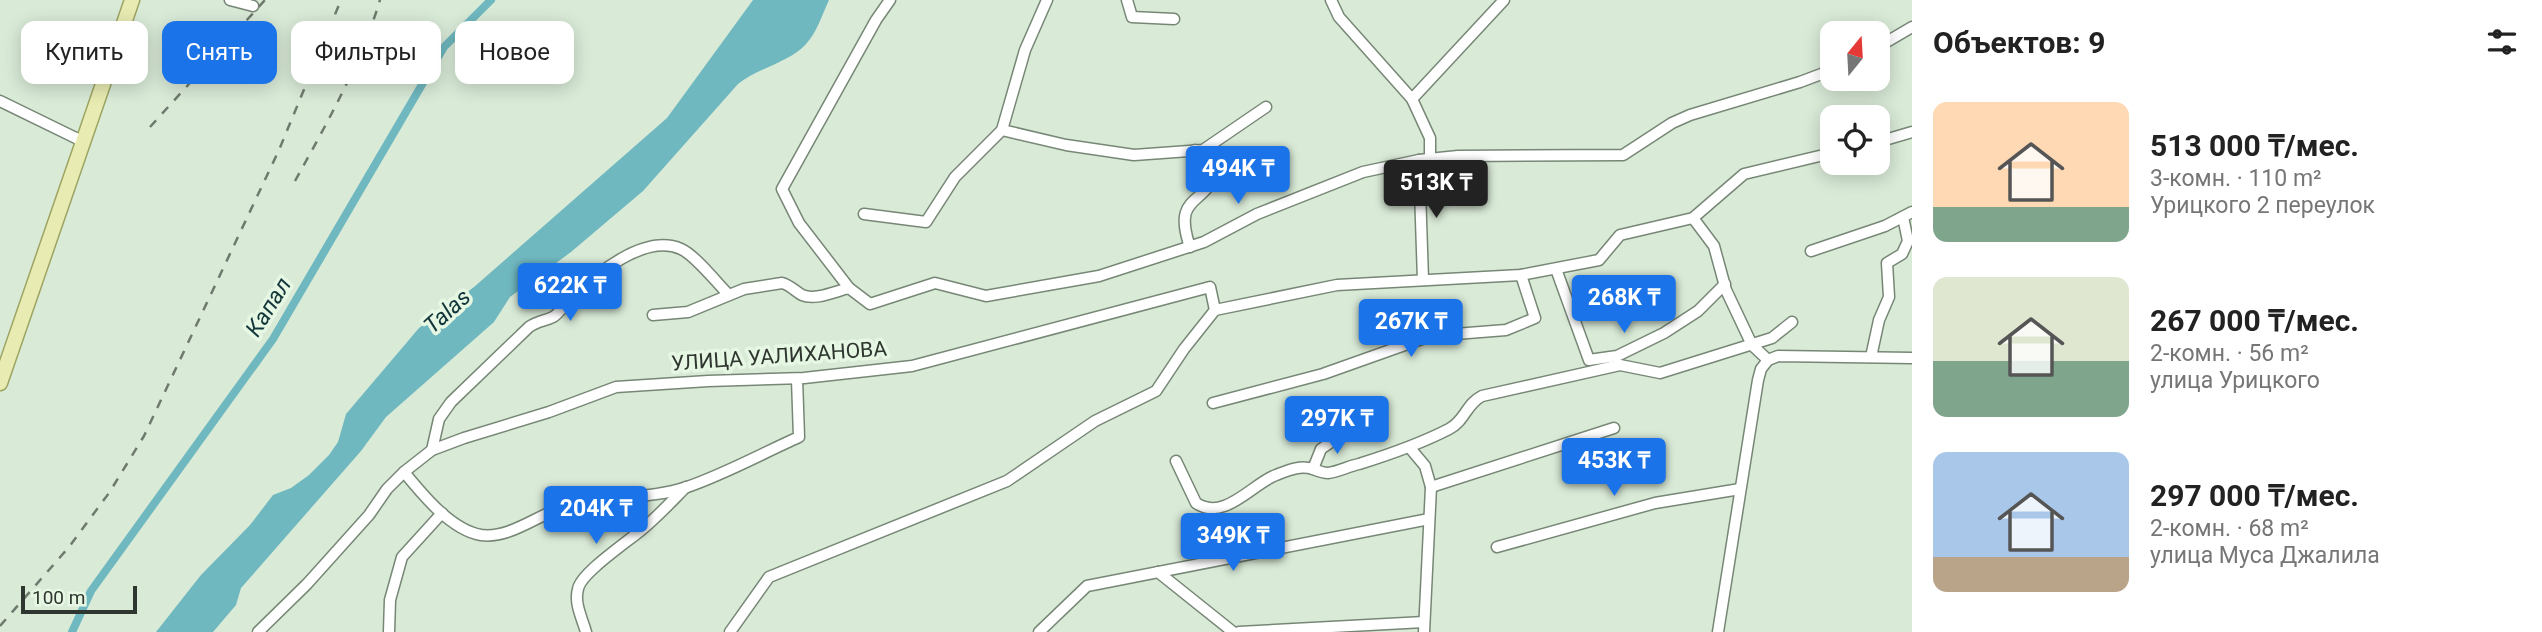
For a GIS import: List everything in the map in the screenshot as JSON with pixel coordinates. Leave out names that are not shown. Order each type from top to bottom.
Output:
[{"type":"main road","points":[[0,383],[132,0]]},
{"type":"street","points":[[230,0],[253,6]]},
{"type":"street","points":[[890,0],[876,20],[782,190],[799,223],[849,288],[870,304],[935,283],[986,296],[1099,276],[1203,242],[1256,214],[1363,172],[1458,156],[1623,155],[1681,119],[1820,74]]},
{"type":"street","points":[[864,214],[926,222],[956,177],[1003,130],[1025,50],[1047,0]]},
{"type":"street","points":[[1127,0],[1132,17],[1174,19]]},
{"type":"street","points":[[1331,0],[1339,17],[1412,99],[1430,138],[1424,160],[1423,280]]},
{"type":"street","points":[[1412,99],[1504,0]]},
{"type":"street","points":[[1890,40],[1912,27]]},
{"type":"street","points":[[0,101],[82,141]]},
{"type":"street","points":[[1003,130],[1066,145],[1134,155],[1203,150],[1266,107]]},
{"type":"street","points":[[1890,138],[1912,132]]},
{"type":"street","points":[[1190,247],[1183,226],[1187,207],[1213,182],[1215,170],[1195,150]]},
{"type":"street","points":[[730,632],[769,577],[1007,481],[1095,421],[1156,391],[1215,310],[1337,285],[1521,275],[1599,260],[1620,234],[1693,218],[1744,174],[1820,156]]},
{"type":"street","points":[[1811,251],[1885,226],[1908,214],[1908,241],[1902,254],[1887,263],[1889,297],[1871,357]]},
{"type":"street","points":[[1693,218],[1714,246],[1725,284],[1752,345],[1768,360]]},
{"type":"street","points":[[432,450],[439,419],[451,402],[529,327],[538,320],[556,315],[586,284],[628,256],[649,246],[661,245],[684,250],[728,294]]},
{"type":"street","points":[[1556,269],[1589,360],[1617,356],[1664,333],[1698,310],[1725,284]]},
{"type":"street","points":[[1213,403],[1323,374],[1430,336],[1506,330],[1535,318],[1521,275]]},
{"type":"street","points":[[653,315],[688,312],[744,289],[782,284],[812,297],[849,288]]},
{"type":"street","name":"УЛИЦА УАЛИХАНОВА","points":[[258,632],[307,584],[369,515],[387,489],[432,450],[616,387],[797,379],[912,366],[1210,287],[1215,310]]},
{"type":"street","points":[[1176,461],[1196,503],[1207,509],[1239,500],[1255,487],[1282,473],[1304,467],[1328,473],[1410,448],[1462,421],[1473,400],[1482,396],[1620,365],[1660,373],[1772,338],[1792,321]]},
{"type":"street","points":[[1718,632],[1761,369],[1768,360],[1778,356],[1912,358]]},
{"type":"street","points":[[404,472],[442,513],[469,532],[496,534],[574,503],[686,487],[799,437],[797,379]]},
{"type":"street","points":[[1431,487],[1614,428]]},
{"type":"street","points":[[1313,469],[1321,449],[1345,433]]},
{"type":"street","points":[[1239,632],[1424,627],[1431,487],[1425,466],[1410,448]]},
{"type":"street","points":[[586,632],[576,601],[582,580],[613,550],[645,527],[686,487]]},
{"type":"street","points":[[1497,547],[1655,503],[1740,489]]},
{"type":"street","points":[[388,632],[390,600],[402,557],[442,513]]},
{"type":"street","points":[[1039,632],[1087,586],[1429,519]]},
{"type":"street","points":[[1158,572],[1233,632]]},
{"type":"water","name":"Talas","points":[[753,0],[829,0],[806,44],[791,56],[738,84],[643,191],[571,252],[510,297],[494,322],[386,417],[361,451],[241,588],[236,605],[213,632],[156,632],[201,575],[250,525],[273,495],[291,488],[329,455],[338,442],[346,414],[419,328],[474,287],[667,118]]},
{"type":"waterway","name":"Капал","points":[[72,632],[91,591],[273,339],[444,47],[491,0]]},
{"type":"railway","points":[[150,127],[265,0]]},
{"type":"railway","points":[[0,626],[69,547],[109,493],[144,436],[279,150],[341,0]]},
{"type":"railway","points":[[295,181],[353,70],[380,0]]}]
